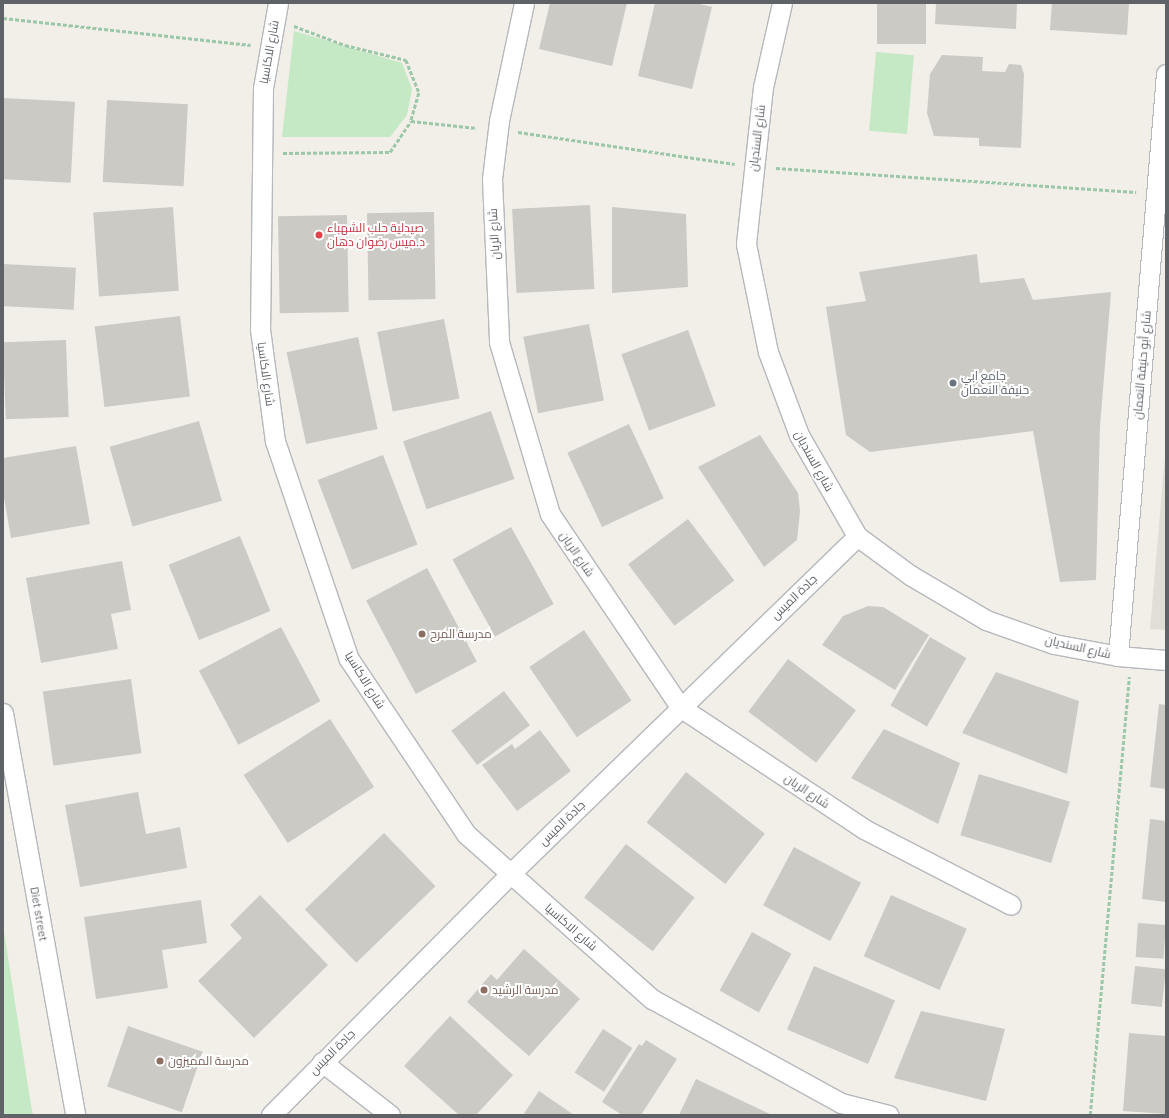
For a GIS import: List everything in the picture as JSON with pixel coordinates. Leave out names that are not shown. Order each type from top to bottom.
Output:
[{"type":"street","name":"شارع الريان","points":[[524,3],[498,130],[492,179],[499,342],[550,514],[680,707],[864,829],[1011,905]]},
{"type":"street","name":"شارع السنديان","points":[[782,3],[763,87],[753,166],[746,244],[768,352],[799,436],[857,536],[910,575],[986,620],[1054,644],[1124,657],[1166,660]]},
{"type":"street","name":"شارع الاكاسيا","points":[[277,11],[262,88],[260,329],[275,441],[347,651],[466,834],[652,999],[841,1103],[889,1115]]},
{"type":"street","name":"شارع أبو حنيفة النعمان","points":[[1124,657],[1156,193],[1166,74]]},
{"type":"street","name":"جادة الميس","points":[[271,1115],[510,874],[857,536]]},
{"type":"street","name":"Diet street","points":[[3,713],[75,1115]]},
{"type":"street","points":[[322,1062],[390,1115]]},
{"type":"path","points":[[262,153],[390,152],[411,121],[419,93],[406,60],[345,45],[277,11]]},
{"type":"path","points":[[3,18],[269,46]]},
{"type":"path","points":[[411,121],[498,130],[753,166],[1156,193]]},
{"type":"path","points":[[1090,1115],[1124,657]]},
{"type":"shaded area","points":[[1166,444],[1166,630],[1150,629]]},
{"type":"green space","points":[[294,31],[402,63],[412,89],[407,115],[390,137],[282,137]]},
{"type":"green space","points":[[876,52],[914,55],[907,134],[869,131]]},
{"type":"green space","points":[[3,925],[30,1099],[33,1115],[3,1115]]},
{"type":"building","points":[[550,3],[627,3],[612,66],[539,49]]},
{"type":"building","points":[[655,3],[695,3],[712,7],[692,89],[638,76]]},
{"type":"building","points":[[877,3],[926,3],[926,44],[877,44]]},
{"type":"building","points":[[936,3],[1017,3],[1016,29],[935,24]]},
{"type":"building","points":[[1052,3],[1129,3],[1127,35],[1050,30]]},
{"type":"building","points":[[942,55],[983,57],[982,71],[1005,72],[1009,64],[1021,65],[1024,74],[1021,148],[979,146],[979,138],[934,136],[927,113],[930,74]]},
{"type":"building","points":[[3,98],[75,102],[71,183],[3,179]]},
{"type":"building","points":[[107,100],[188,104],[184,186],[103,182]]},
{"type":"building","points":[[590,205],[594,289],[517,293],[512,209]]},
{"type":"building","points":[[173,207],[179,291],[99,296],[93,213]]},
{"type":"building","points":[[612,207],[686,214],[688,287],[612,293]]},
{"type":"building","points":[[434,212],[436,299],[369,300],[367,213]]},
{"type":"building","points":[[347,215],[349,312],[280,313],[278,216]]},
{"type":"building","points":[[977,254],[980,283],[1024,278],[1033,300],[1111,292],[1100,426],[1096,580],[1060,582],[1033,431],[870,452],[846,435],[826,307],[866,301],[859,272]]},
{"type":"building","points":[[3,264],[76,268],[74,310],[3,306]]},
{"type":"building","points":[[180,316],[190,396],[105,407],[95,326]]},
{"type":"building","points":[[444,319],[459,399],[393,411],[377,332]]},
{"type":"building","points":[[589,324],[604,401],[538,413],[523,337]]},
{"type":"building","points":[[688,330],[716,406],[649,430],[621,354]]},
{"type":"building","points":[[358,337],[378,429],[306,444],[287,352]]},
{"type":"building","points":[[66,340],[69,417],[6,419],[3,342]]},
{"type":"building","points":[[491,411],[514,479],[427,509],[403,441]]},
{"type":"building","points":[[199,421],[222,501],[132,526],[110,447]]},
{"type":"building","points":[[629,424],[664,498],[602,527],[567,453]]},
{"type":"building","points":[[760,435],[798,493],[800,511],[797,540],[764,567],[698,467]]},
{"type":"building","points":[[76,446],[90,524],[11,538],[3,492],[3,458]]},
{"type":"building","points":[[383,455],[417,545],[352,570],[318,480]]},
{"type":"building","points":[[688,519],[734,580],[674,626],[628,564]]},
{"type":"building","points":[[511,527],[554,604],[495,636],[452,559]]},
{"type":"building","points":[[240,536],[270,611],[199,640],[169,565]]},
{"type":"building","points":[[122,561],[131,610],[111,614],[118,649],[41,663],[26,578]]},
{"type":"building","points":[[427,568],[477,662],[416,694],[366,600]]},
{"type":"building","points":[[868,606],[883,607],[929,635],[895,690],[822,645],[843,616]]},
{"type":"building","points":[[281,627],[320,701],[238,745],[199,671]]},
{"type":"building","points":[[584,630],[632,700],[577,737],[529,667]]},
{"type":"building","points":[[930,637],[966,658],[927,726],[890,705]]},
{"type":"building","points":[[788,659],[856,710],[816,763],[748,712]]},
{"type":"building","points":[[996,672],[1079,701],[1067,774],[962,733]]},
{"type":"building","points":[[131,679],[141,753],[53,766],[43,691]]},
{"type":"building","points":[[504,691],[530,725],[477,765],[451,731]]},
{"type":"building","points":[[1159,704],[1166,705],[1166,789],[1150,787]]},
{"type":"building","points":[[330,719],[374,787],[288,843],[244,775]]},
{"type":"building","points":[[884,729],[960,763],[938,824],[851,778]]},
{"type":"building","points":[[540,730],[571,771],[517,811],[482,765],[512,744],[515,749]]},
{"type":"building","points":[[686,772],[765,834],[725,884],[647,822]]},
{"type":"building","points":[[979,774],[1070,802],[1051,863],[960,835]]},
{"type":"building","points":[[138,792],[146,834],[180,827],[187,868],[80,887],[65,805]]},
{"type":"building","points":[[1150,819],[1166,821],[1166,902],[1142,899]]},
{"type":"building","points":[[384,833],[435,886],[356,963],[305,909]]},
{"type":"building","points":[[626,844],[695,898],[653,951],[584,898]]},
{"type":"building","points":[[794,847],[861,883],[830,941],[763,905]]},
{"type":"building","points":[[260,895],[328,965],[254,1038],[198,981],[242,938],[230,925]]},
{"type":"building","points":[[891,895],[967,929],[940,990],[864,956]]},
{"type":"building","points":[[201,900],[207,943],[162,950],[168,988],[96,999],[84,917]]},
{"type":"building","points":[[1138,923],[1166,925],[1164,959],[1136,957]]},
{"type":"building","points":[[752,932],[791,954],[759,1012],[720,991]]},
{"type":"building","points":[[524,949],[580,999],[529,1056],[467,1002],[491,974],[497,980]]},
{"type":"building","points":[[814,966],[895,1000],[868,1064],[787,1030]]},
{"type":"building","points":[[1135,966],[1166,969],[1162,1007],[1131,1004]]},
{"type":"building","points":[[921,1011],[1005,1029],[986,1101],[894,1078]]},
{"type":"building","points":[[450,1016],[513,1075],[476,1115],[459,1115],[404,1066]]},
{"type":"building","points":[[128,1026],[203,1052],[182,1112],[107,1087]]},
{"type":"building","points":[[603,1029],[632,1048],[604,1092],[575,1073]]},
{"type":"building","points":[[1129,1033],[1166,1036],[1166,1114],[1123,1111]]},
{"type":"building","points":[[646,1040],[677,1059],[641,1115],[622,1115],[602,1102],[639,1044],[642,1046]]},
{"type":"building","points":[[696,1079],[772,1115],[679,1115]]},
{"type":"building","points":[[539,1091],[574,1115],[523,1115]]},
{"type":"place","name":"صيدلية حلب الشهباء د.ميس رضوان دهان","points":[[319,235]]},
{"type":"place","name":"جامع ابي حنيفة النعمان","points":[[953,383]]},
{"type":"place","name":"مدرسة المرح","points":[[422,634]]},
{"type":"place","name":"مدرسة الرشيد","points":[[484,990]]},
{"type":"place","name":"مدرسة المميزون","points":[[160,1061]]}]
